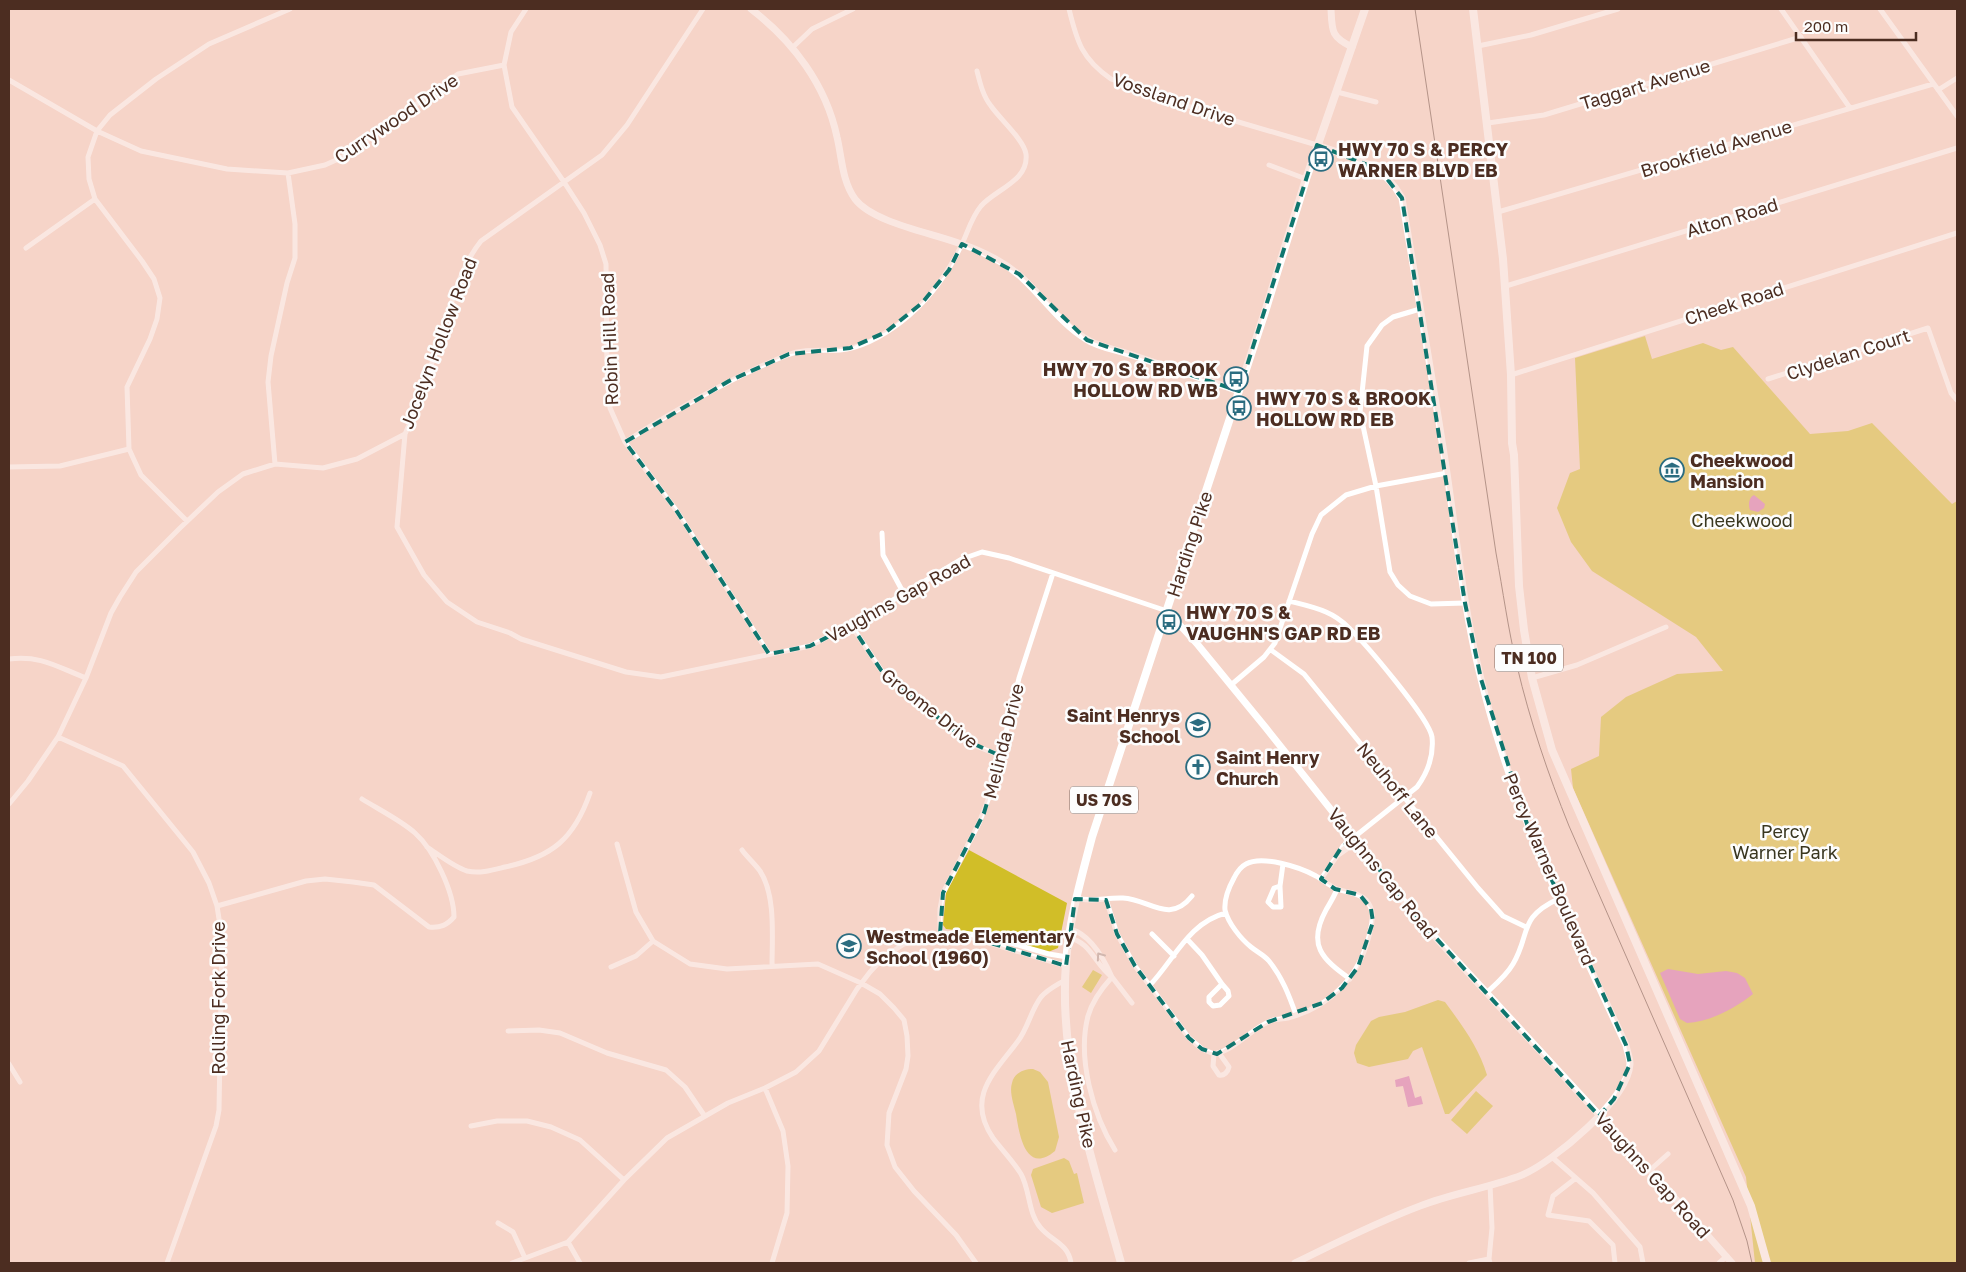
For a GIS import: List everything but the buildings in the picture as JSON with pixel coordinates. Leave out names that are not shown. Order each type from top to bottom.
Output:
[{"type":"main road","name":"Harding Pike","points":[[1121,1263],[1071,1074],[1067,1036],[1065,980],[1070,929],[1076,898],[1092,837],[1283,259],[1306,179],[1365,9]]},
{"type":"main road","name":"TN 100","points":[[1473,9],[1506,286],[1519,586],[1532,678],[1558,768],[1751,1206],[1767,1263]]},
{"type":"street","points":[[187,521],[142,475],[129,449],[127,387],[157,319],[160,298],[154,279],[95,199],[89,178],[88,157],[97,131],[120,106],[216,40],[290,9]]},
{"type":"street","name":"Robin Hill Road","points":[[526,9],[511,32],[504,65],[512,107],[584,213],[600,245],[606,264],[607,376],[610,408],[625,442],[676,510],[769,654]]},
{"type":"street","name":"Jocelyn Hollow Road","points":[[9,804],[28,781],[58,737],[86,678],[111,613],[136,572],[218,492],[243,474],[275,464],[323,468],[357,459],[405,434],[435,354],[460,278],[472,252],[481,241],[602,155],[627,125],[703,9]]},
{"type":"street","points":[[751,9],[767,22],[792,48],[814,76],[828,107],[837,136],[846,184],[855,199],[868,212],[962,244],[1000,261],[1019,274],[1059,317],[1087,340],[1240,391]]},
{"type":"street","points":[[792,48],[812,29],[852,9]]},
{"type":"street","name":"Vossland Drive","points":[[1069,9],[1076,40],[1100,72],[1112,80],[1208,113],[1317,146]]},
{"type":"street","points":[[1331,9],[1332,31],[1339,40],[1352,46]]},
{"type":"street","points":[[1478,46],[1531,35],[1618,9]]},
{"type":"street","points":[[1781,9],[1850,108]]},
{"type":"street","points":[[1880,9],[1957,116]]},
{"type":"street","name":"Taggart Avenue","points":[[1488,123],[1544,115],[1801,37]]},
{"type":"street","name":"Currywood Drive","points":[[9,80],[97,131],[141,151],[227,169],[288,173],[325,165],[345,156],[458,74],[504,65]]},
{"type":"street","points":[[625,442],[678,408],[732,379],[788,354],[802,350],[850,348],[886,332],[901,322],[922,303],[949,270],[973,216],[991,196],[1018,178],[1024,168],[1026,155],[1023,145],[989,104],[983,92],[977,71]]},
{"type":"street","points":[[1938,90],[1957,78]]},
{"type":"street","name":"Brookfield Avenue","points":[[1498,212],[1933,84]]},
{"type":"street","points":[[1337,92],[1376,102]]},
{"type":"street","name":"Percy Warner Boulevard","points":[[1296,1263],[1369,1226],[1421,1205],[1522,1175],[1553,1158],[1599,1116],[1614,1099],[1625,1080],[1630,1064],[1626,1045],[1558,899],[1528,827],[1503,755],[1481,679],[1465,603],[1402,198],[1394,182],[1380,170],[1317,146]]},
{"type":"street","name":"Alton Road","points":[[1506,286],[1957,148]]},
{"type":"street","points":[[1269,166],[1306,179]]},
{"type":"street","points":[[275,464],[268,382],[271,356],[287,283],[295,258],[295,224],[288,173]]},
{"type":"street","points":[[26,248],[95,199]]},
{"type":"street","name":"Cheek Road","points":[[1511,375],[1957,233]]},
{"type":"street","points":[[1420,309],[1393,317],[1382,325],[1367,346],[1360,412],[1376,486],[1390,572],[1398,585],[1410,596],[1431,604],[1465,603]]},
{"type":"street","name":"Clydelan Court","points":[[1768,379],[1928,328],[1951,394],[1957,400]]},
{"type":"street","name":"Vaughns Gap Road","points":[[405,434],[397,528],[424,575],[448,602],[477,622],[510,633],[521,639],[642,676],[660,677],[810,646],[851,625],[903,592],[962,560],[982,552],[1009,558],[1167,611],[1231,685],[1356,839],[1414,914],[1650,1170],[1731,1261]]},
{"type":"street","points":[[9,467],[60,466],[129,449]]},
{"type":"street","points":[[1231,685],[1271,650],[1280,631],[1312,534],[1321,515],[1346,495],[1376,486],[1446,473]]},
{"type":"street","points":[[882,533],[883,555],[903,592]]},
{"type":"street","name":"Melinda Drive","points":[[940,934],[940,909],[944,889],[984,813],[994,787],[1022,665],[1053,573]]},
{"type":"street","points":[[1289,600],[1326,612],[1347,626],[1371,652],[1424,719],[1432,735],[1432,756],[1426,775],[1417,787],[1337,856],[1321,879]]},
{"type":"street","name":"Groome Drive","points":[[851,625],[881,670],[898,686],[946,721],[971,744],[1001,756]]},
{"type":"street","points":[[1532,678],[1577,666],[1666,626]]},
{"type":"street","name":"Neuhoff Lane","points":[[1271,650],[1304,674],[1454,861],[1503,916],[1526,927]]},
{"type":"street","points":[[9,659],[25,657],[42,660],[86,678]]},
{"type":"street","name":"Rolling Fork Drive","points":[[58,737],[123,766],[193,852],[209,882],[217,906],[222,938],[219,1110],[216,1126],[167,1263]]},
{"type":"street","points":[[425,846],[466,870],[476,872],[529,861],[547,853],[561,843],[582,812],[590,793]]},
{"type":"street","points":[[217,906],[306,881],[325,879],[374,885],[429,927],[436,928],[447,925],[454,917],[454,904],[449,886],[425,846],[415,833],[362,799]]},
{"type":"street","points":[[617,844],[636,912],[653,942],[690,964],[728,969],[813,964],[832,969],[861,982],[880,994],[894,1008],[904,1020],[908,1056],[906,1069],[889,1113],[887,1145],[895,1167],[914,1191],[956,1235],[976,1263]]},
{"type":"street","points":[[742,850],[760,871],[765,882],[772,910],[772,966]]},
{"type":"street","points":[[1106,899],[1112,921],[1124,948],[1150,985],[1192,1042],[1202,1049],[1216,1054],[1268,1022],[1296,1015],[1326,1000],[1339,991],[1358,967],[1366,950],[1373,922],[1372,912],[1367,901],[1360,895],[1337,889],[1312,874],[1283,864],[1256,861],[1242,867],[1228,890],[1225,900],[1226,913],[1232,925],[1245,941],[1263,955],[1273,966],[1288,991],[1296,1015]]},
{"type":"street","points":[[1280,886],[1283,864]]},
{"type":"street","points":[[1337,889],[1325,912],[1320,927],[1319,949],[1330,964],[1350,978]]},
{"type":"street","points":[[1076,898],[1090,901],[1118,898],[1131,899],[1164,910],[1177,907],[1192,896]]},
{"type":"street","points":[[1486,993],[1501,980],[1513,964],[1526,927],[1534,916],[1544,906],[1558,899]]},
{"type":"street","points":[[1150,985],[1164,970],[1186,939],[1213,917],[1226,913]]},
{"type":"street","points":[[1070,929],[1079,932],[1089,940],[1112,977],[1132,1003]]},
{"type":"street","points":[[951,933],[972,937],[1066,966]]},
{"type":"street","points":[[512,1263],[568,1242],[624,1180],[667,1138],[728,1102],[766,1088],[796,1071],[820,1051],[861,982],[878,963],[899,947],[916,939],[940,934],[968,933],[1067,957]]},
{"type":"street","points":[[1152,934],[1174,956]]},
{"type":"street","points":[[1069,938],[1084,944],[1105,972],[1112,977]]},
{"type":"street","points":[[1186,939],[1202,954],[1228,991],[1229,996],[1219,1005],[1213,1006],[1209,997],[1222,984]]},
{"type":"street","points":[[611,967],[636,956],[653,942]]},
{"type":"street","points":[[1112,977],[1098,996],[1089,1013],[1086,1044],[1088,1077],[1095,1106],[1103,1130],[1115,1150]]},
{"type":"street","points":[[1065,980],[1048,991],[1037,1003],[1023,1033],[986,1084],[982,1104],[983,1115],[989,1131],[1024,1180],[1038,1225],[1066,1248],[1071,1263]]},
{"type":"street","points":[[508,1031],[539,1030],[560,1033],[600,1050],[666,1070],[685,1088],[704,1115]]},
{"type":"street","points":[[9,1064],[20,1082]]},
{"type":"street","points":[[766,1088],[783,1130],[788,1166],[787,1213],[772,1263]]},
{"type":"street","points":[[471,1126],[500,1121],[527,1121],[551,1127],[580,1140],[624,1180]]},
{"type":"street","points":[[1650,1170],[1668,1154]]},
{"type":"street","points":[[1553,1158],[1593,1193],[1640,1246],[1643,1263]]},
{"type":"street","points":[[1576,1178],[1553,1196],[1548,1215],[1589,1221],[1614,1245],[1615,1263]]},
{"type":"street","points":[[1469,1263],[1490,1261],[1492,1228],[1490,1185]]},
{"type":"street","points":[[498,1223],[513,1232],[524,1258]]},
{"type":"street","points":[[568,1242],[580,1263]]},
{"type":"street","name":"Vaughns Gap Road","points":[[1719,1263],[1731,1261]]},
{"type":"highlighted area","points":[[1317,145],[1380,170],[1402,198],[1465,603],[1481,679],[1528,827],[1626,1045],[1630,1064],[1614,1099],[1599,1116],[1414,914],[1354,837],[1341,848],[1321,879],[1335,889],[1360,895],[1371,909],[1373,922],[1358,967],[1342,988],[1322,1003],[1268,1022],[1217,1054],[1202,1049],[1189,1038],[1135,966],[1117,934],[1106,900],[1075,899],[1066,966],[968,936],[940,934],[943,893],[984,813],[1001,756],[965,740],[881,670],[851,625],[810,646],[769,654],[676,510],[625,442],[729,381],[789,354],[850,348],[886,332],[922,303],[949,270],[962,244],[1019,274],[1087,340],[1239,391]]},
{"type":"green space","name":"Percy Warner Park","points":[[1645,336],[1652,359],[1703,343],[1721,350],[1733,347],[1810,434],[1848,431],[1872,423],[1952,504],[1957,501],[1957,1263],[1755,1263],[1746,1177],[1573,788],[1571,769],[1599,756],[1601,717],[1626,697],[1677,674],[1723,671],[1696,637],[1592,571],[1571,542],[1557,508],[1570,473],[1580,469],[1575,358]]},
{"type":"green space","points":[[969,850],[1067,903],[1058,948],[1048,952],[990,934],[946,929],[943,925],[946,893]]},
{"type":"green space","points":[[1093,970],[1102,975],[1091,993],[1082,987]]},
{"type":"green space","points":[[1438,1000],[1445,1002],[1464,1028],[1475,1046],[1487,1075],[1449,1114],[1445,1114],[1422,1047],[1413,1051],[1408,1059],[1369,1067],[1357,1063],[1354,1053],[1356,1045],[1371,1021],[1379,1017],[1405,1012]]},
{"type":"green space","points":[[1033,1069],[1040,1072],[1048,1082],[1059,1137],[1055,1151],[1045,1157],[1037,1158],[1030,1155],[1025,1149],[1019,1131],[1011,1090],[1013,1080],[1017,1074]]},
{"type":"green space","points":[[1476,1091],[1493,1106],[1467,1134],[1451,1120]]},
{"type":"green space","points":[[1064,1158],[1069,1161],[1074,1174],[1077,1173],[1084,1203],[1052,1213],[1041,1207],[1031,1175],[1033,1169]]},
{"type":"shaded area","points":[[1754,495],[1765,504],[1764,508],[1758,512],[1749,508],[1750,499]]},
{"type":"shaded area","points":[[1668,969],[1698,974],[1726,971],[1737,973],[1745,978],[1753,994],[1713,1017],[1687,1023],[1680,1019],[1660,973]]},
{"type":"shaded area","points":[[1409,1076],[1415,1098],[1421,1096],[1423,1104],[1408,1107],[1403,1086],[1396,1087],[1395,1080]]},
{"type":"railway","points":[[1415,9],[1496,553],[1522,687],[1540,747],[1569,826],[1733,1200],[1747,1241],[1752,1263]]},
{"type":"place","name":"HWY 70 S & PERCY WARNER BLVD EB","points":[[1321,159]]},
{"type":"place","name":"HWY 70 S & BROOK HOLLOW RD WB","points":[[1236,379]]},
{"type":"place","name":"HWY 70 S & BROOK HOLLOW RD EB","points":[[1239,408]]},
{"type":"place","name":"Cheekwood Mansion","points":[[1672,470]]},
{"type":"place","name":"HWY 70 S & VAUGHN'S GAP RD EB","points":[[1169,622]]},
{"type":"place","name":"Saint Henrys School","points":[[1198,725]]},
{"type":"place","name":"Saint Henry Church","points":[[1198,767]]},
{"type":"place","name":"Westmeade Elementary School (1960)","points":[[849,946]]},
{"type":"park label","name":"Cheekwood","points":[[1742,520]]}]
